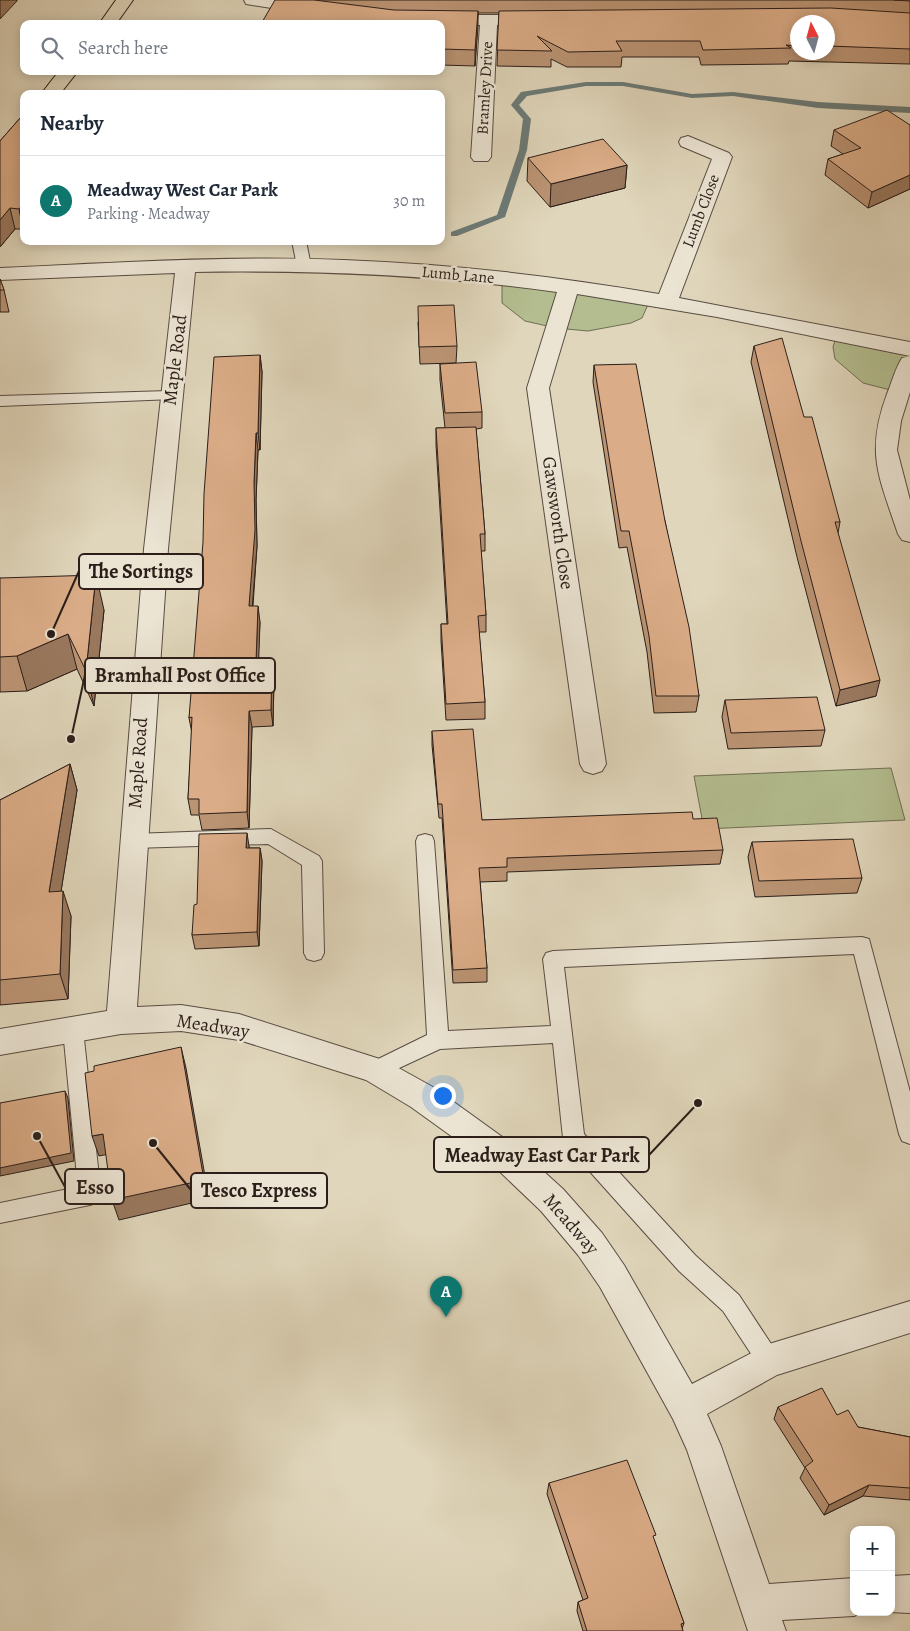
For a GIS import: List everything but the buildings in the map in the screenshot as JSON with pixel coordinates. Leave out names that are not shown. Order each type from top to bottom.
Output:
[{"type":"main road","points":[[110,20],[125,0]]},
{"type":"main road","points":[[53,90],[66,75]]},
{"type":"street","points":[[252,0],[330,12]]},
{"type":"street","points":[[422,20],[549,20]]},
{"type":"street","name":"Bramley Drive","points":[[481,157],[490,20]]},
{"type":"street","name":"Lumb Close","points":[[667,301],[722,157],[688,142]]},
{"type":"street","name":"Lumb Lane","points":[[0,274],[186,266],[391,268],[569,286],[667,301],[910,349]]},
{"type":"street","name":"Maple Road","points":[[121,1021],[142,700],[170,396],[186,266]]},
{"type":"street","name":"Gawsworth Close","points":[[569,286],[538,388],[593,764]]},
{"type":"street","points":[[910,363],[891,414],[885,443],[892,478],[910,534]]},
{"type":"street","name":"Meadway","points":[[0,1042],[121,1021],[181,1018],[239,1027],[375,1070],[422,1097],[508,1159],[552,1200],[590,1244],[612,1276],[685,1407],[703,1446],[763,1617]]},
{"type":"street","points":[[685,1407],[769,1361],[910,1317]]},
{"type":"street","points":[[895,1595],[910,1594]]},
{"type":"street","points":[[763,1617],[850,1598]]},
{"type":"lane","points":[[300,245],[304,266]]},
{"type":"lane","points":[[0,400],[170,396]]},
{"type":"lane","points":[[133,841],[271,836],[312,861],[314,953]]},
{"type":"lane","points":[[425,841],[438,1040]]},
{"type":"lane","points":[[769,1361],[731,1304],[687,1264],[574,1138],[554,959],[862,945],[910,1134]]},
{"type":"lane","points":[[0,1214],[90,1195],[73,1030]]},
{"type":"lane","points":[[375,1070],[438,1040],[562,1034]]},
{"type":"green space","points":[[502,279],[651,298],[642,318],[631,323],[588,331],[556,328],[525,321],[502,303]]},
{"type":"green space","points":[[837,334],[910,349],[910,395],[863,383],[835,359],[833,347]]},
{"type":"green space","points":[[891,768],[905,820],[704,829],[694,776]]},
{"type":"waterway","points":[[454,234],[501,217],[523,150],[527,119],[515,105],[524,94],[586,84],[623,84],[692,96],[733,94],[818,105],[910,110]]},
{"type":"place","name":"The Sortings","points":[[51,634]]},
{"type":"place","name":"Bramhall Post Office","points":[[71,739]]},
{"type":"place","name":"Meadway East Car Park","points":[[698,1103]]},
{"type":"place","name":"Esso","points":[[37,1136]]},
{"type":"place","name":"Tesco Express","points":[[153,1143]]},
{"type":"place","name":"Meadway West Car Park","points":[[446,1317]]}]
